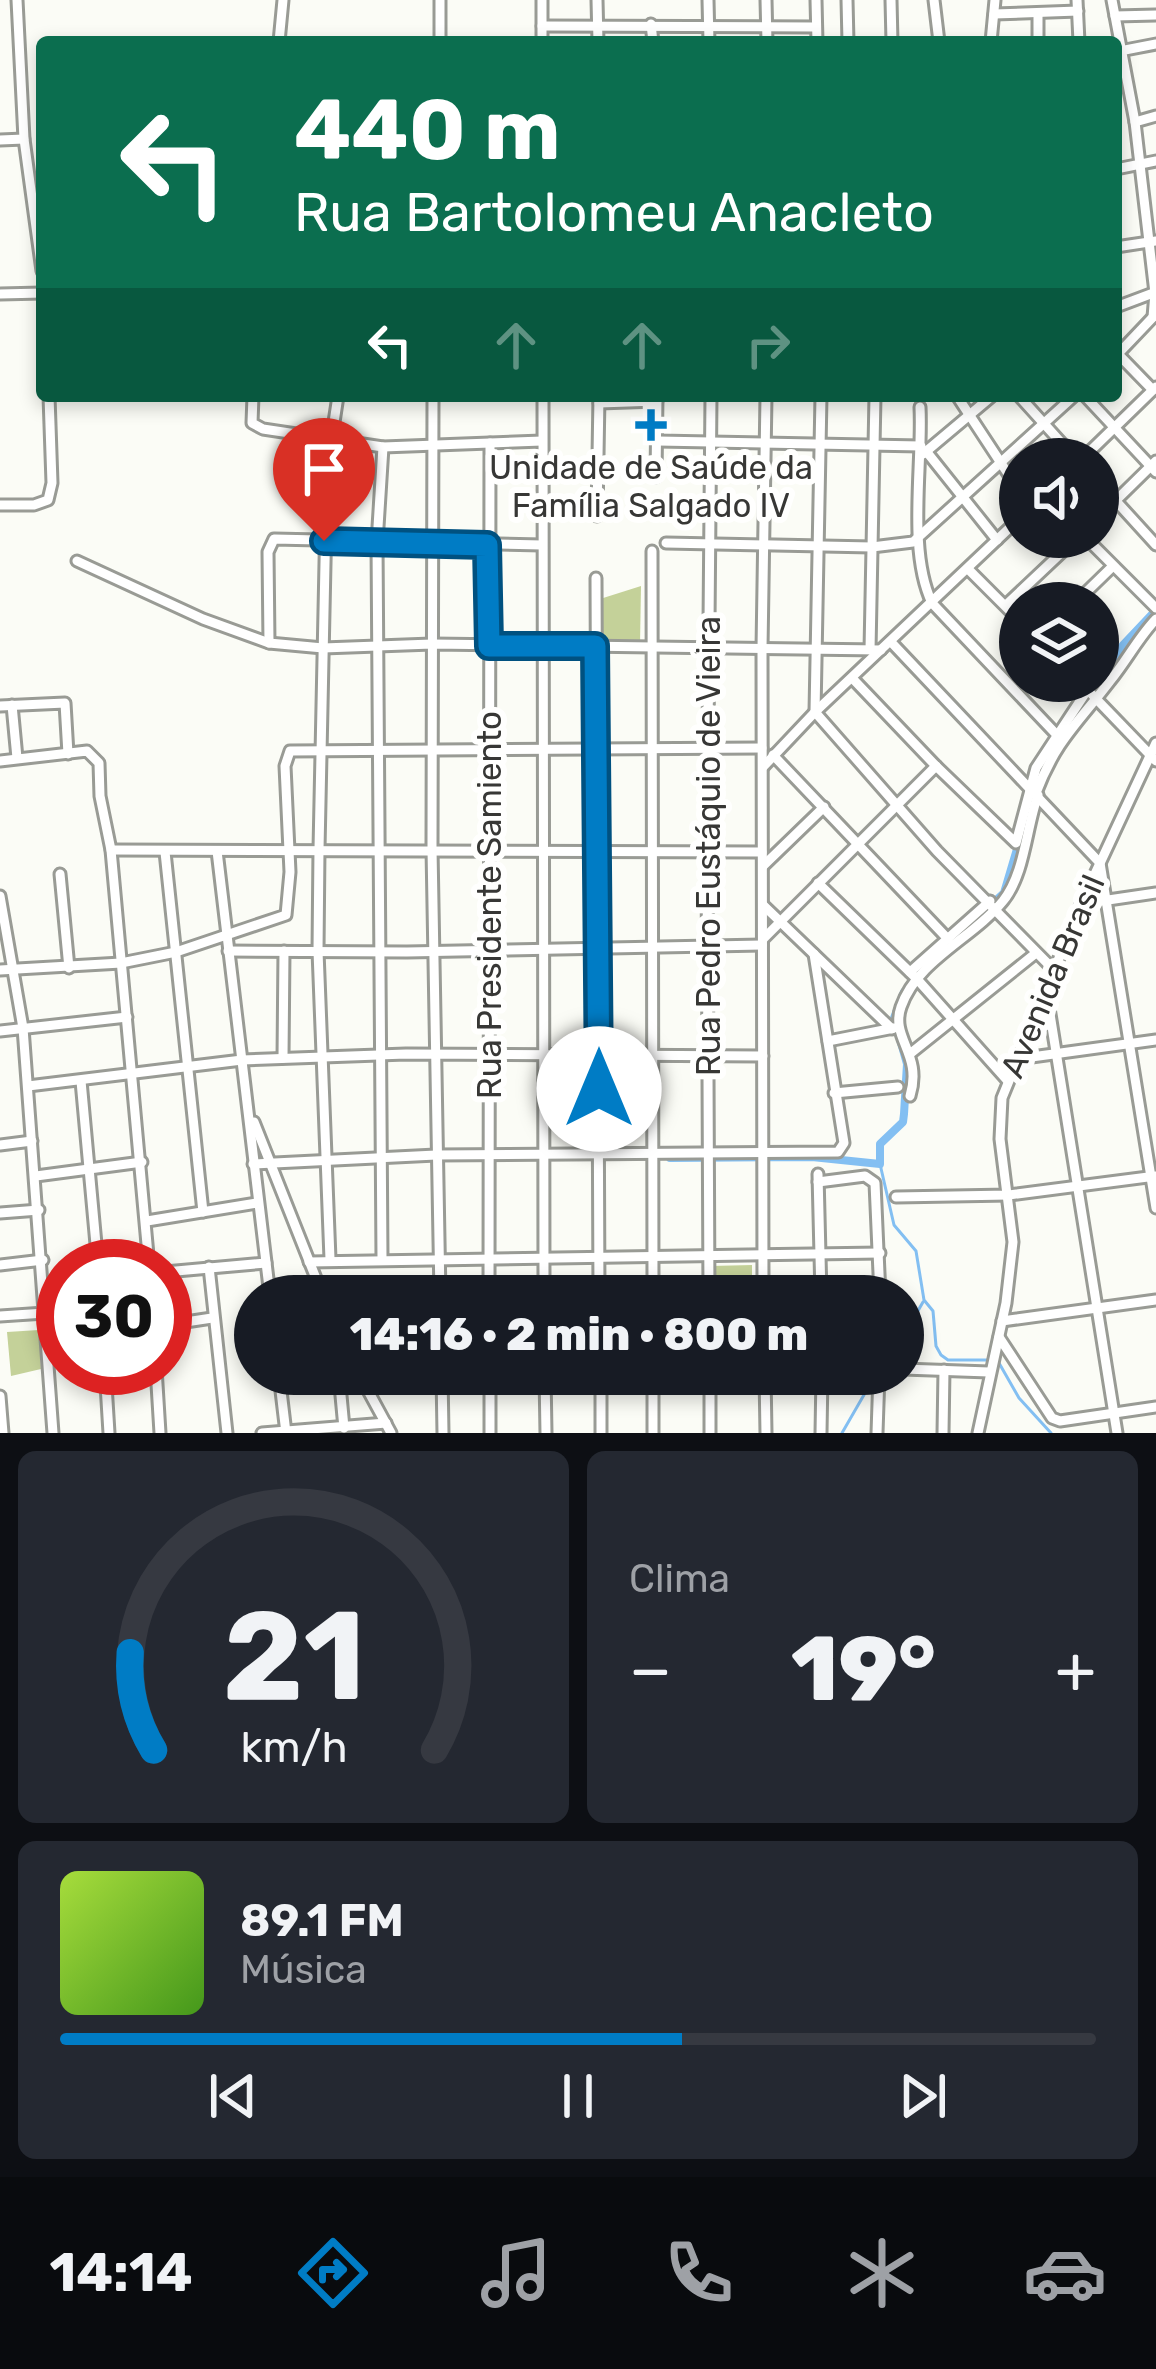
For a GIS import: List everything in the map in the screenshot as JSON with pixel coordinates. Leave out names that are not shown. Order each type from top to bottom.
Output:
[{"type":"street","points":[[16,0],[24,139],[36,227]]},
{"type":"street","points":[[280,36],[283,0]]},
{"type":"street","points":[[440,0],[440,36]]},
{"type":"street","points":[[542,0],[542,36]]},
{"type":"street","points":[[597,0],[598,36]]},
{"type":"street","points":[[709,0],[709,36]]},
{"type":"street","points":[[766,0],[766,36]]},
{"type":"street","points":[[816,0],[817,36]]},
{"type":"street","points":[[847,0],[848,36]]},
{"type":"street","points":[[891,0],[892,36]]},
{"type":"street","points":[[934,0],[937,36]]},
{"type":"street","points":[[992,36],[994,0]]},
{"type":"street","points":[[1112,0],[1121,36]]},
{"type":"street","points":[[994,14],[1078,6],[1079,36]]},
{"type":"street","points":[[1038,13],[1038,36]]},
{"type":"street","points":[[1115,16],[1156,15]]},
{"type":"street","points":[[652,24],[653,36]]},
{"type":"street","points":[[542,26],[815,27]]},
{"type":"street","points":[[1122,40],[1122,83],[1136,122],[1150,206],[1155,292],[1155,320],[1122,350]]},
{"type":"street","points":[[1125,50],[1156,44]]},
{"type":"street","points":[[1136,122],[1156,116]]},
{"type":"street","points":[[0,140],[24,139]]},
{"type":"street","points":[[1122,168],[1156,161]]},
{"type":"street","points":[[1122,246],[1152,242]]},
{"type":"street","points":[[1122,305],[1155,292]]},
{"type":"street","points":[[0,294],[36,293]]},
{"type":"street","points":[[1101,438],[1155,389],[1122,359]]},
{"type":"street","points":[[0,505],[48,500],[52,483],[49,402]]},
{"type":"street","points":[[252,402],[252,423],[263,430],[382,447],[542,441]]},
{"type":"street","points":[[330,1259],[318,951],[324,541],[329,438],[337,402]]},
{"type":"street","points":[[433,402],[432,849],[440,1275]]},
{"type":"street","points":[[543,402],[544,1275]]},
{"type":"street","points":[[596,516],[599,402]]},
{"type":"street","points":[[656,477],[657,402]]},
{"type":"street","name":"Rua Pedro Eustáquio de Vieira","points":[[709,1275],[711,402]]},
{"type":"street","points":[[762,1275],[761,648],[766,402]]},
{"type":"street","points":[[821,402],[815,712],[1054,970]]},
{"type":"street","points":[[875,402],[872,547],[881,647],[1034,791],[1100,863],[1156,1208]]},
{"type":"street","points":[[961,402],[999,462]]},
{"type":"street","points":[[922,451],[985,402]]},
{"type":"street","points":[[1024,402],[1058,438]]},
{"type":"street","points":[[1029,438],[1068,402]]},
{"type":"street","points":[[1091,402],[1154,466],[1119,498]]},
{"type":"street","points":[[920,407],[921,539],[932,603],[1056,734]]},
{"type":"street","name":"Rua Presidente Samiento","points":[[489,1275],[490,442]]},
{"type":"street","points":[[658,442],[820,443],[922,451],[997,540],[881,647],[763,767]]},
{"type":"street","points":[[382,447],[377,543],[382,1258]]},
{"type":"street","points":[[666,543],[896,547],[921,539],[999,467]]},
{"type":"street","points":[[1119,504],[1156,545]]},
{"type":"street","points":[[269,644],[268,552],[278,538],[542,545]]},
{"type":"street","points":[[652,551],[652,1275]]},
{"type":"street","points":[[1032,582],[1059,558]]},
{"type":"street","points":[[1104,558],[1154,606]]},
{"type":"street","points":[[77,561],[269,644],[323,648],[433,644],[881,647]]},
{"type":"street","points":[[1097,582],[1113,566]]},
{"type":"street","points":[[968,569],[999,598]]},
{"type":"street","points":[[596,578],[598,1275]]},
{"type":"street","points":[[1119,659],[1156,619]]},
{"type":"street","points":[[853,679],[1016,843],[1056,734],[1081,702]]},
{"type":"street","points":[[17,758],[6,705],[62,701],[67,707],[68,754]]},
{"type":"street","points":[[910,1096],[915,1075],[899,1016],[914,975],[948,939],[1009,893],[1034,791],[1082,702]]},
{"type":"street","points":[[1100,702],[1153,758]]},
{"type":"street","name":"Avenida Brasil","points":[[978,1433],[1013,1241],[1000,1122],[1007,1080],[1156,743]]},
{"type":"street","points":[[0,970],[121,963],[176,952],[286,915],[285,766],[290,751],[762,748]]},
{"type":"street","points":[[0,761],[87,751],[98,759],[148,1239]]},
{"type":"street","points":[[773,754],[948,939]]},
{"type":"street","points":[[228,951],[599,950],[763,942],[936,766]]},
{"type":"street","points":[[762,868],[824,807]]},
{"type":"street","points":[[111,850],[762,852]]},
{"type":"street","points":[[217,851],[267,1275]]},
{"type":"street","points":[[165,852],[203,1212]]},
{"type":"street","points":[[60,874],[69,968]]},
{"type":"street","points":[[818,884],[914,975],[1007,1080]]},
{"type":"street","points":[[1082,904],[1156,893]]},
{"type":"street","points":[[0,902],[23,1028],[41,1239]]},
{"type":"street","points":[[914,975],[993,904]]},
{"type":"street","points":[[764,905],[893,1029],[828,1041]]},
{"type":"street","points":[[283,1058],[284,951]]},
{"type":"street","points":[[911,1053],[1036,953]]},
{"type":"street","points":[[253,1164],[436,1155],[707,1157],[838,1152],[844,1143],[814,954]]},
{"type":"street","points":[[1046,989],[1117,1433]]},
{"type":"street","points":[[0,1031],[127,1017]]},
{"type":"street","points":[[1016,1059],[1156,1040]]},
{"type":"street","points":[[28,1086],[242,1060],[380,1054],[763,1056]]},
{"type":"street","points":[[81,1081],[96,1239]]},
{"type":"street","points":[[834,1094],[898,1087]]},
{"type":"street","points":[[250,1111],[314,1275]]},
{"type":"street","points":[[0,1145],[32,1141]]},
{"type":"street","points":[[36,1176],[142,1162]]},
{"type":"street","points":[[820,1275],[818,1178],[865,1176],[873,1180],[880,1275]]},
{"type":"street","points":[[896,1197],[1010,1195],[1153,1176]]},
{"type":"street","points":[[147,1221],[257,1203]]},
{"type":"street","points":[[0,1213],[39,1210]]},
{"type":"street","points":[[309,1262],[880,1253]]},
{"type":"street","points":[[0,1264],[36,1261]]},
{"type":"street","points":[[192,1269],[266,1263]]},
{"type":"street","points":[[209,1267],[227,1433]]},
{"type":"street","points":[[1002,1321],[1156,1300]]},
{"type":"street","points":[[0,1316],[36,1314]]},
{"type":"street","points":[[192,1321],[212,1318]]},
{"type":"street","points":[[999,1337],[1052,1418],[1060,1421],[1156,1407]]},
{"type":"street","points":[[924,1370],[988,1372]]},
{"type":"street","points":[[943,1433],[944,1370]]},
{"type":"street","points":[[50,1395],[53,1433]]},
{"type":"street","points":[[107,1395],[109,1433]]},
{"type":"street","points":[[158,1395],[160,1433]]},
{"type":"street","points":[[282,1395],[286,1432]]},
{"type":"street","points":[[341,1395],[344,1430]]},
{"type":"street","points":[[262,1433],[388,1428],[370,1395]]},
{"type":"street","points":[[442,1395],[443,1433]]},
{"type":"street","points":[[490,1395],[490,1433]]},
{"type":"street","points":[[545,1395],[546,1433]]},
{"type":"street","points":[[601,1395],[601,1433]]},
{"type":"street","points":[[653,1395],[653,1433]]},
{"type":"street","points":[[710,1395],[710,1433]]},
{"type":"street","points":[[765,1395],[766,1433]]},
{"type":"street","points":[[820,1433],[821,1395]]},
{"type":"street","points":[[878,1433],[879,1395]]},
{"type":"street","points":[[0,1396],[3,1433]]},
{"type":"green space","points":[[641,586],[640,645],[599,643],[600,599]]},
{"type":"green space","points":[[752,1265],[752,1275],[710,1275],[710,1266]]},
{"type":"green space","points":[[36,1330],[36,1370],[11,1376],[7,1332]]},
{"type":"waterway","points":[[1119,651],[1156,610]]},
{"type":"waterway","points":[[990,906],[1004,893],[1020,839]]},
{"type":"waterway","points":[[670,1158],[812,1157],[880,1164],[880,1144],[903,1122],[907,1064],[894,1018],[904,992]]},
{"type":"waterway","points":[[880,1164],[894,1225],[916,1251],[924,1300],[933,1311],[941,1355],[948,1360],[989,1360]]},
{"type":"waterway","points":[[999,1363],[1019,1398],[1051,1433]]},
{"type":"waterway","points":[[842,1433],[864,1395]]},
{"type":"place","name":"Unidade de Saúde da Família Salgado IV","points":[[651,425]]},
{"type":"route","points":[[324,541],[487,545],[489,646],[595,646],[599,1089]]}]
